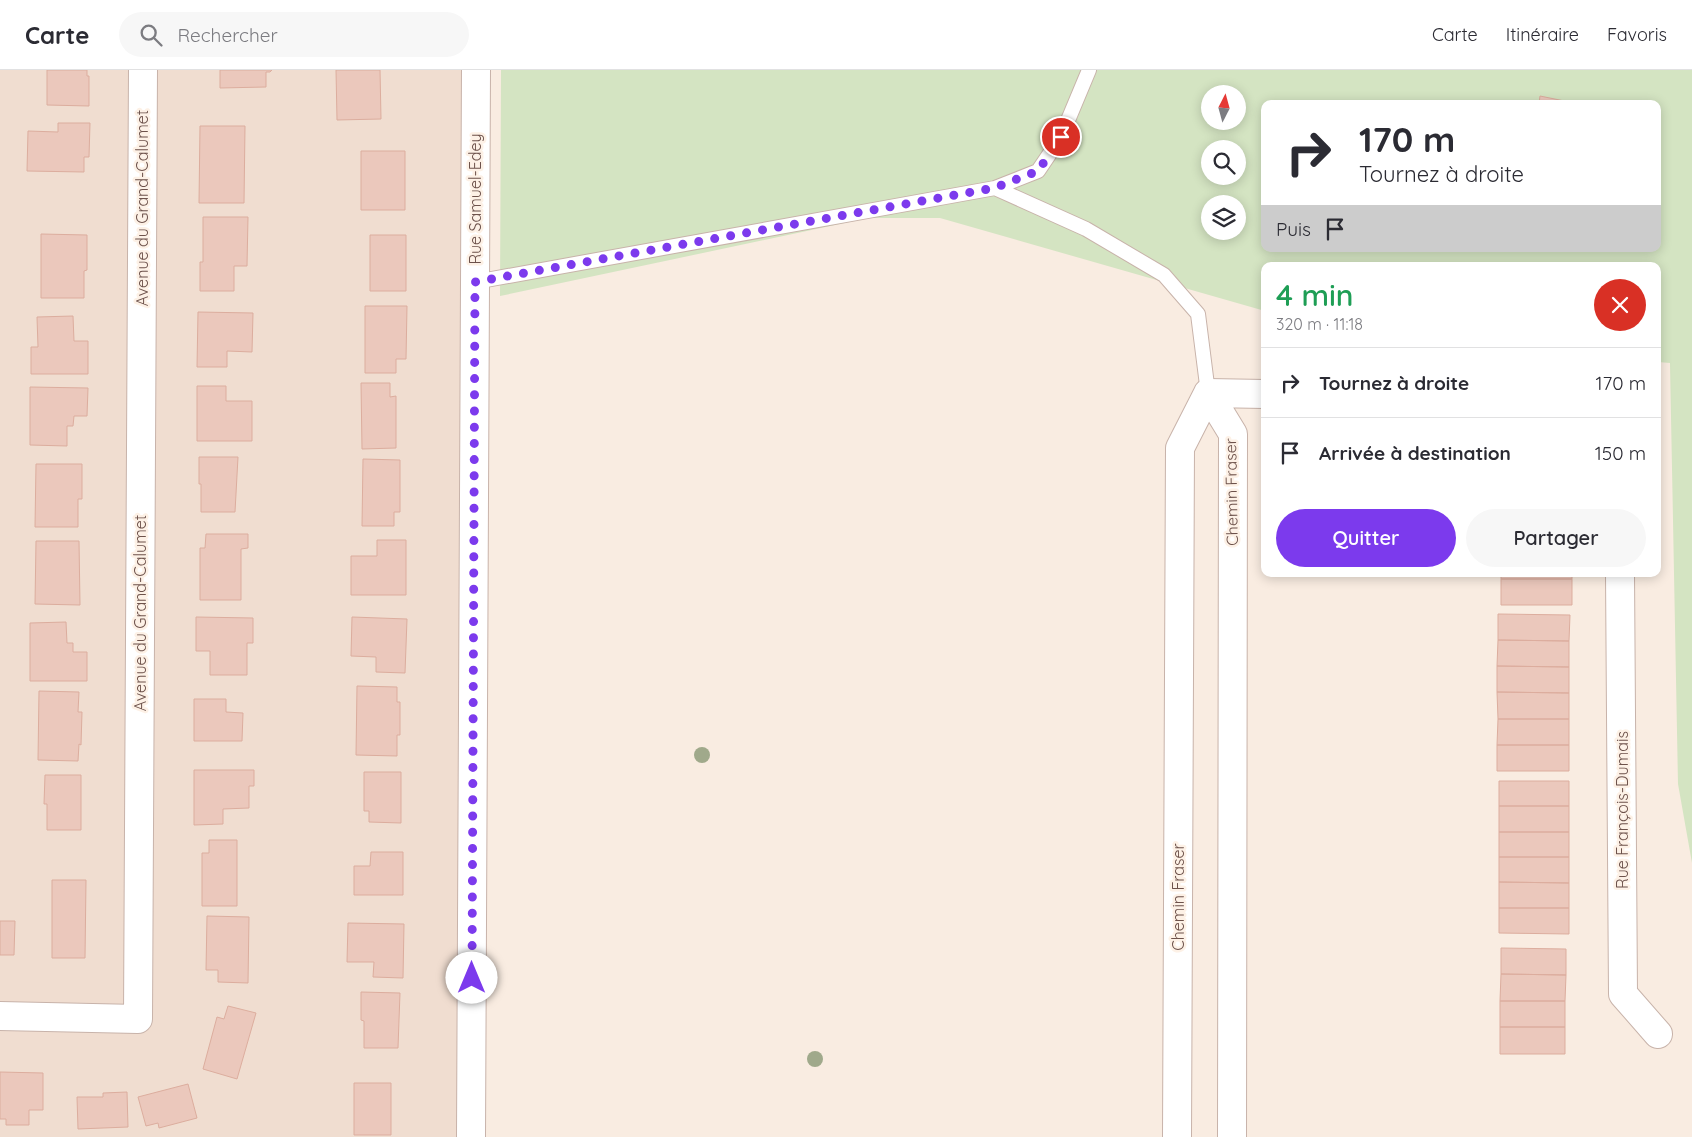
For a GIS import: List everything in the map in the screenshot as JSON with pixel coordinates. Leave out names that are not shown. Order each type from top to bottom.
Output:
[{"type":"street","name":"Avenue du Grand-Calumet","points":[[0,1016],[138,1019],[143,70]]},
{"type":"street","name":"Rue Samuel-Edey","points":[[471,1137],[476,70]]},
{"type":"street","points":[[1208,393],[1261,394]]},
{"type":"street","name":"Chemin Fraser","points":[[1177,1137],[1180,448],[1208,393]]},
{"type":"street","name":"Chemin Fraser","points":[[1208,393],[1232,434],[1232,1137]]},
{"type":"street","name":"Rue François-Dumais","points":[[1620,577],[1623,994],[1658,1034]]},
{"type":"lane","points":[[475,282],[994,188],[1038,171],[1061,137],[1089,70]]},
{"type":"lane","points":[[994,188],[1086,229],[1164,274],[1198,314],[1208,393]]},
{"type":"shaded area","points":[[0,70],[476,70],[471,1137],[0,1137]]},
{"type":"green space","points":[[501,70],[1692,70],[1692,863],[1678,784],[1670,363],[1661,362],[1661,262],[1261,262],[1261,310],[940,218],[868,218],[500,296]]},
{"type":"building","points":[[47,70],[87,70],[87,76],[89,76],[89,106],[47,105]]},
{"type":"building","points":[[220,70],[272,70],[266,72],[266,87],[220,88]]},
{"type":"building","points":[[336,70],[380,70],[381,119],[337,120]]},
{"type":"building","points":[[1540,96],[1560,100],[1540,100]]},
{"type":"building","points":[[58,123],[90,123],[89,157],[84,157],[84,172],[27,171],[28,131],[58,132]]},
{"type":"building","points":[[200,126],[245,126],[244,203],[199,203]]},
{"type":"building","points":[[361,151],[405,151],[405,210],[361,210]]},
{"type":"building","points":[[203,217],[248,217],[247,266],[234,266],[234,291],[200,291],[200,262],[203,262]]},
{"type":"building","points":[[41,234],[87,235],[87,270],[84,271],[84,298],[41,298]]},
{"type":"building","points":[[370,235],[406,235],[406,291],[370,291]]},
{"type":"building","points":[[365,306],[407,306],[406,359],[396,359],[396,373],[365,373]]},
{"type":"building","points":[[198,312],[253,313],[252,352],[227,351],[227,367],[197,367]]},
{"type":"building","points":[[73,316],[74,341],[88,341],[88,374],[31,374],[31,347],[38,347],[37,317]]},
{"type":"building","points":[[361,383],[390,383],[390,397],[396,396],[396,448],[362,449]]},
{"type":"building","points":[[197,386],[226,386],[226,401],[252,401],[252,441],[197,441]]},
{"type":"building","points":[[30,387],[88,388],[87,416],[74,416],[73,426],[67,426],[67,446],[30,445]]},
{"type":"building","points":[[199,457],[238,457],[235,512],[201,512]]},
{"type":"building","points":[[363,459],[400,460],[400,512],[394,512],[394,526],[362,526]]},
{"type":"building","points":[[36,464],[82,464],[82,499],[78,499],[78,527],[35,527]]},
{"type":"building","points":[[206,534],[248,534],[248,548],[241,549],[241,600],[200,600],[200,548],[205,548]]},
{"type":"building","points":[[377,540],[406,540],[406,595],[351,595],[351,556],[377,556]]},
{"type":"building","points":[[36,541],[79,541],[80,605],[35,604]]},
{"type":"building","points":[[1501,577],[1572,577],[1572,579],[1501,579]]},
{"type":"building","points":[[1501,579],[1572,579],[1572,605],[1501,605]]},
{"type":"building","points":[[1498,614],[1570,615],[1569,641],[1498,640]]},
{"type":"building","points":[[196,617],[253,618],[253,643],[247,643],[247,675],[210,675],[210,651],[196,651]]},
{"type":"building","points":[[352,617],[407,619],[405,673],[376,672],[376,657],[351,656]]},
{"type":"building","points":[[66,622],[67,643],[73,643],[73,652],[87,652],[87,681],[30,681],[30,623]]},
{"type":"building","points":[[1498,640],[1569,641],[1569,667],[1497,666]]},
{"type":"building","points":[[1497,666],[1569,667],[1569,693],[1497,692]]},
{"type":"building","points":[[357,686],[397,687],[397,702],[400,702],[400,735],[397,735],[397,756],[356,755]]},
{"type":"building","points":[[39,691],[79,692],[78,712],[82,712],[81,745],[79,744],[78,761],[38,760]]},
{"type":"building","points":[[1497,692],[1569,693],[1569,719],[1498,719]]},
{"type":"building","points":[[194,699],[226,699],[226,712],[243,713],[242,741],[194,741]]},
{"type":"building","points":[[1498,719],[1569,719],[1569,745],[1497,745]]},
{"type":"building","points":[[1497,745],[1569,745],[1569,771],[1497,771]]},
{"type":"building","points":[[194,770],[254,770],[254,786],[249,786],[249,808],[223,809],[223,824],[194,825]]},
{"type":"building","points":[[364,772],[401,772],[401,823],[369,822],[369,811],[364,811]]},
{"type":"building","points":[[45,775],[81,775],[81,830],[47,830],[47,804],[44,804]]},
{"type":"building","points":[[1499,781],[1569,781],[1569,806],[1499,806]]},
{"type":"building","points":[[1499,806],[1569,806],[1569,832],[1499,832]]},
{"type":"building","points":[[1499,832],[1569,832],[1569,857],[1499,857]]},
{"type":"building","points":[[209,840],[237,840],[237,906],[202,906],[202,853],[209,853]]},
{"type":"building","points":[[371,852],[403,852],[403,895],[354,895],[354,866],[370,866]]},
{"type":"building","points":[[1499,857],[1569,857],[1569,883],[1499,882]]},
{"type":"building","points":[[52,880],[86,880],[85,958],[52,958]]},
{"type":"building","points":[[1499,882],[1569,883],[1569,908],[1499,908]]},
{"type":"building","points":[[1499,908],[1569,908],[1569,934],[1499,933]]},
{"type":"building","points":[[207,916],[249,917],[248,983],[218,982],[218,970],[206,970]]},
{"type":"building","points":[[0,921],[15,921],[14,955],[0,955]]},
{"type":"building","points":[[348,923],[404,924],[403,978],[373,977],[374,962],[347,962]]},
{"type":"building","points":[[1501,948],[1566,949],[1566,975],[1501,974]]},
{"type":"building","points":[[1501,974],[1566,975],[1565,1001],[1500,1001]]},
{"type":"building","points":[[361,992],[400,993],[398,1048],[364,1048]]},
{"type":"building","points":[[1500,1001],[1565,1001],[1565,1027],[1500,1027]]},
{"type":"building","points":[[228,1006],[256,1013],[237,1079],[203,1069],[217,1017],[224,1019]]},
{"type":"building","points":[[1500,1027],[1565,1027],[1565,1054],[1500,1054]]},
{"type":"building","points":[[0,1072],[43,1073],[43,1110],[29,1110],[29,1125],[6,1125],[6,1119],[0,1119]]},
{"type":"building","points":[[354,1083],[391,1083],[391,1135],[354,1135]]},
{"type":"building","points":[[188,1084],[197,1118],[159,1128],[158,1123],[146,1126],[138,1097]]},
{"type":"building","points":[[127,1092],[128,1127],[78,1129],[77,1097],[103,1097],[103,1093]]},
{"type":"route","points":[[472,978],[475,282],[994,188],[1038,171],[1061,137]]}]
